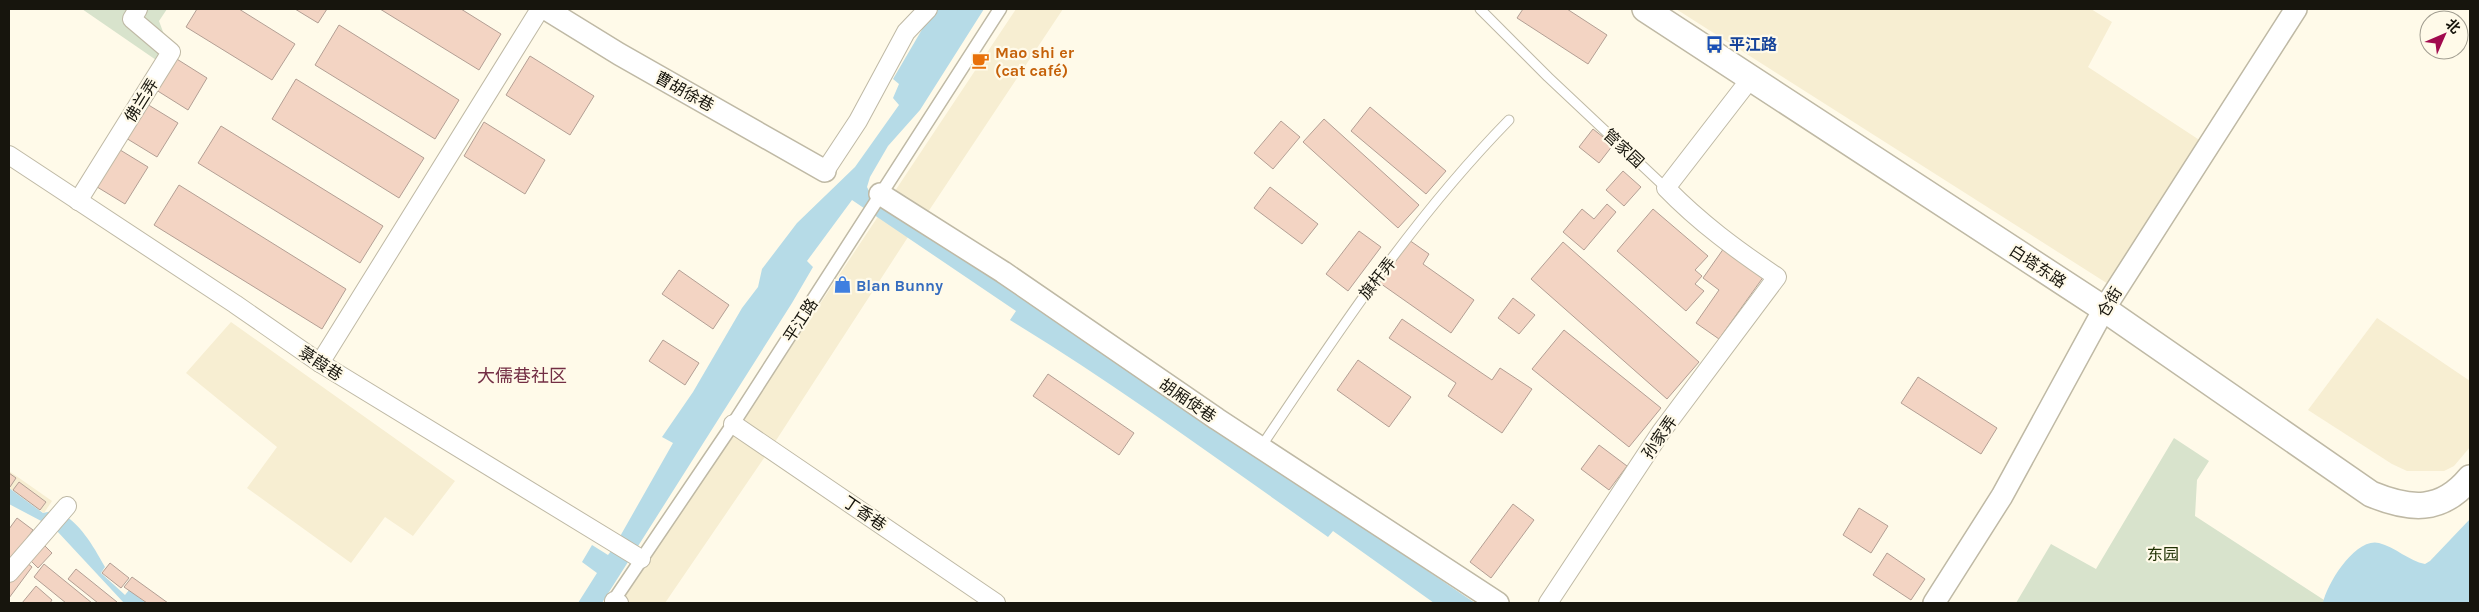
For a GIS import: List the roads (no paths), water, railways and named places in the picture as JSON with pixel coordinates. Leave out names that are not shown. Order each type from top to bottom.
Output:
[{"type":"main road","name":"白塔东路","points":[[1645,9],[2104,309],[2371,494],[2403,504],[2424,506],[2435,504],[2453,495],[2470,478]]},
{"type":"street","name":"佛兰弄","points":[[78,201],[171,52],[132,19],[138,9]]},
{"type":"street","points":[[320,363],[540,9]]},
{"type":"street","name":"曹胡徐巷","points":[[546,9],[619,54],[825,171]]},
{"type":"street","points":[[825,171],[858,121],[906,32],[928,9]]},
{"type":"street","name":"平江路","points":[[615,602],[639,558],[733,424],[1000,9]]},
{"type":"street","name":"仓街","points":[[1934,603],[2002,496],[2104,309],[2296,9]]},
{"type":"street","points":[[1666,188],[1751,78]]},
{"type":"street","name":"菉葭巷","points":[[9,155],[235,304],[320,363],[639,558]]},
{"type":"street","name":"管家园","points":[[1666,188],[1692,214],[1728,244],[1777,276]]},
{"type":"street","name":"胡厢使巷","points":[[881,195],[1003,272],[1261,448],[1498,603]]},
{"type":"street","name":"孙家弄","points":[[1548,603],[1661,432],[1777,276]]},
{"type":"street","name":"丁香巷","points":[[733,424],[996,603]]},
{"type":"street","points":[[9,573],[65,508]]},
{"type":"lane","name":"管家园","points":[[1480,9],[1548,77],[1666,188]]},
{"type":"lane","name":"旗杆弄","points":[[1261,448],[1360,298],[1465,164],[1509,120]]},
{"type":"water","points":[[934,9],[984,9],[920,110],[888,146],[870,177],[867,187],[870,193],[1475,603],[1434,603],[1333,531],[1328,537],[1131,399],[1010,320],[1016,311],[852,200],[807,261],[813,267],[792,303],[602,603],[578,603],[597,573],[582,562],[592,545],[608,555],[614,547],[673,443],[662,437],[693,392],[742,308],[758,287],[762,269],[797,223],[855,167],[899,105],[893,98],[899,84],[893,79]]},
{"type":"water","points":[[9,488],[43,513],[57,510],[73,522],[90,543],[105,567],[101,573],[125,595],[129,590],[146,603],[124,603],[57,531],[9,504]]},
{"type":"water","points":[[2470,519],[2470,603],[2323,603],[2336,574],[2352,554],[2361,547],[2370,543],[2379,543],[2425,564]]},
{"type":"place","name":"平江路","points":[[1715,44]]},
{"type":"place","name":"Mao shi er (cat café)","points":[[981,61]]},
{"type":"place","name":"Blan Bunny","points":[[842,285]]},
{"type":"district","name":"大儒巷社区","points":[[522,376]]},
{"type":"park label","name":"东园","points":[[2163,554]]}]
